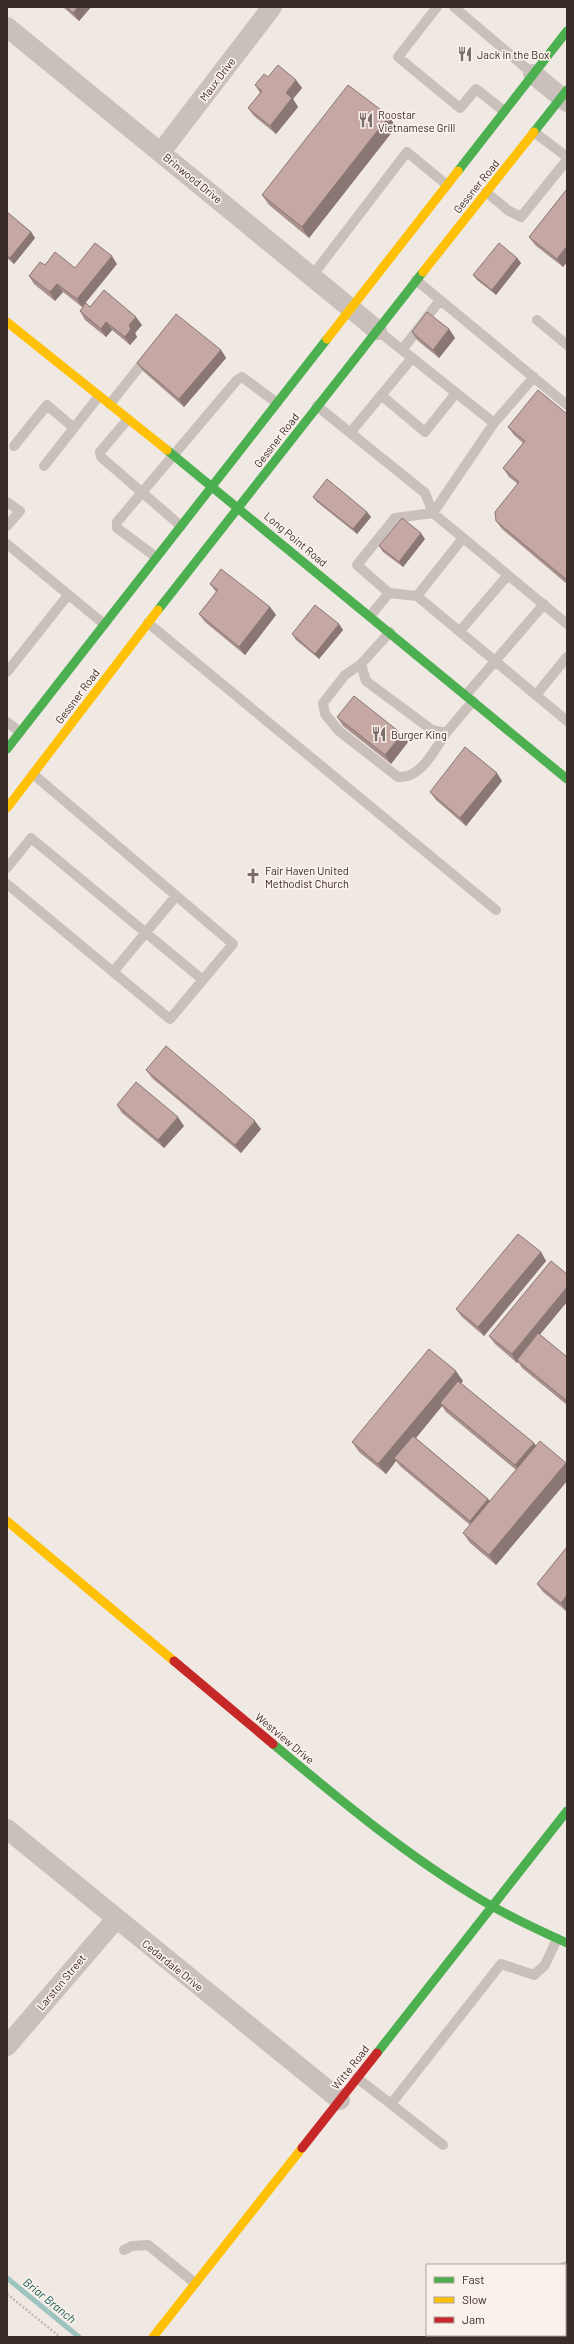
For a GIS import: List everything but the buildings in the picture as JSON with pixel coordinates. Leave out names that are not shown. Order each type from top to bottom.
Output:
[{"type":"main road","name":"Gessner Road","points":[[7,749],[156,557],[213,487],[350,308],[567,31]]},
{"type":"main road","name":"Gessner Road","points":[[7,808],[148,623],[317,406],[534,132],[565,96]]},
{"type":"main road","name":"Long Point Road","points":[[7,322],[239,507],[567,779]]},
{"type":"main road","name":"Westview Drive","points":[[7,1521],[363,1819],[435,1872],[491,1908],[532,1929],[567,1943]]},
{"type":"main road","name":"Witte Road","points":[[153,2337],[567,1811]]},
{"type":"street","name":"Maux Drive","points":[[161,152],[272,7]]},
{"type":"street","name":"Brinwood Drive","points":[[7,27],[377,330]]},
{"type":"street","points":[[533,74],[565,96]]},
{"type":"street","name":"Cedardale Drive","points":[[7,1829],[340,2100]]},
{"type":"street","name":"Larston Street","points":[[7,2046],[116,1919]]},
{"type":"lane","points":[[437,7],[398,57],[460,108],[476,89],[504,111]]},
{"type":"lane","points":[[454,7],[533,74]]},
{"type":"lane","points":[[534,132],[567,157]]},
{"type":"lane","points":[[312,276],[407,152],[447,185]]},
{"type":"lane","points":[[486,192],[509,211],[524,216],[567,160]]},
{"type":"lane","points":[[416,280],[567,404]]},
{"type":"lane","points":[[402,350],[440,300]]},
{"type":"lane","points":[[538,320],[567,345]]},
{"type":"lane","points":[[377,330],[494,423]]},
{"type":"lane","points":[[110,404],[156,345]]},
{"type":"lane","points":[[350,433],[412,358]]},
{"type":"lane","points":[[156,557],[117,528],[117,522],[173,455],[242,377],[277,403]]},
{"type":"lane","points":[[534,377],[494,423],[433,513],[395,518],[357,565],[389,593],[417,596],[567,721]]},
{"type":"lane","points":[[381,395],[425,432],[456,393]]},
{"type":"lane","points":[[44,466],[99,396]]},
{"type":"lane","points":[[14,446],[47,405],[74,428]]},
{"type":"lane","points":[[317,406],[425,493],[433,513],[567,624]]},
{"type":"lane","points":[[128,419],[100,452],[101,457],[181,526]]},
{"type":"lane","points":[[7,502],[20,511],[7,526]]},
{"type":"lane","points":[[417,596],[463,538]]},
{"type":"lane","points":[[7,544],[104,624]]},
{"type":"lane","points":[[460,631],[508,575]]},
{"type":"lane","points":[[370,616],[389,593]]},
{"type":"lane","points":[[7,672],[68,595]]},
{"type":"lane","points":[[390,632],[361,664],[345,675],[323,703],[325,714],[339,731],[398,777],[405,777],[421,768],[495,661],[544,604]]},
{"type":"lane","points":[[148,623],[496,910]]},
{"type":"lane","points":[[536,695],[567,656]]},
{"type":"lane","points":[[361,664],[366,681],[432,730],[446,733]]},
{"type":"lane","points":[[7,722],[20,732]]},
{"type":"lane","points":[[7,884],[170,1018],[233,944],[33,774]]},
{"type":"lane","points":[[7,868],[30,838],[203,980]]},
{"type":"lane","points":[[113,972],[176,896]]},
{"type":"lane","points":[[391,2104],[501,1964],[534,1975],[545,1965],[557,1939]]},
{"type":"lane","points":[[357,2078],[443,2145]]},
{"type":"lane","points":[[124,2250],[132,2246],[148,2245],[195,2283]]},
{"type":"path","points":[[7,2294],[60,2337]]},
{"type":"waterway","name":"Briar Branch","points":[[7,2278],[79,2337]]},
{"type":"traffic: fast","points":[[458,171],[567,31]]},
{"type":"traffic: fast","points":[[534,132],[567,90]]},
{"type":"traffic: fast","points":[[158,610],[423,272]]},
{"type":"traffic: fast","points":[[7,749],[327,339]]},
{"type":"traffic: fast","points":[[167,450],[567,779]]},
{"type":"traffic: fast","points":[[273,1744],[375,1827],[455,1884],[493,1907],[567,1943]]},
{"type":"traffic: fast","points":[[377,2053],[567,1811]]},
{"type":"traffic: slow","points":[[423,272],[534,132]]},
{"type":"traffic: slow","points":[[327,339],[458,171]]},
{"type":"traffic: slow","points":[[7,322],[167,450]]},
{"type":"traffic: slow","points":[[7,808],[158,610]]},
{"type":"traffic: slow","points":[[7,1521],[174,1661]]},
{"type":"traffic: slow","points":[[153,2337],[302,2148]]},
{"type":"traffic: jam","points":[[174,1661],[273,1744]]},
{"type":"traffic: jam","points":[[302,2148],[377,2053]]},
{"type":"place","name":"Jack in the Box","points":[[465,54]]},
{"type":"place","name":"Roostar Vietnamese Grill","points":[[366,120]]},
{"type":"place","name":"Burger King","points":[[379,734]]},
{"type":"place","name":"Fair Haven United Methodist Church","points":[[253,876]]}]
